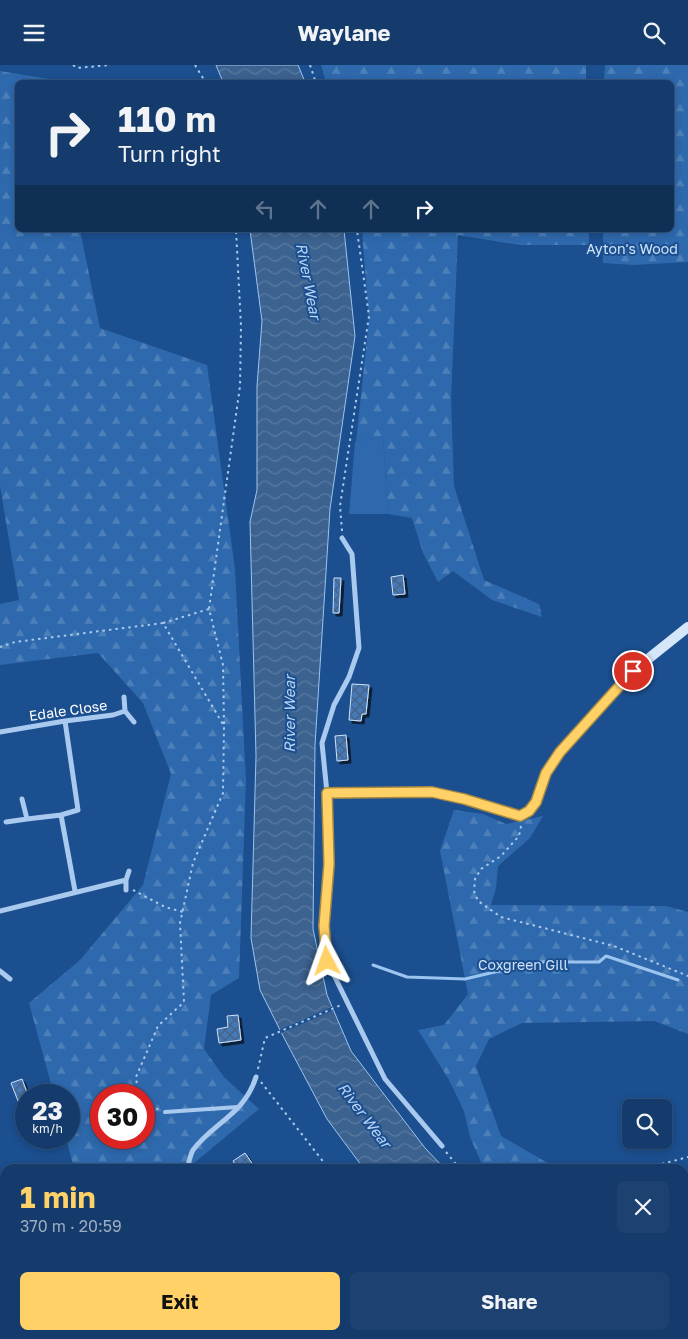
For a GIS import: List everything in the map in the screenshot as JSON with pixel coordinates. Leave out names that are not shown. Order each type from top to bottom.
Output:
[{"type":"street","points":[[342,538],[352,554],[359,647],[349,677],[334,705],[322,743],[327,793],[329,864],[324,926],[327,961],[385,1079],[442,1146]]},
{"type":"street","points":[[327,793],[432,792],[464,799],[520,816],[529,811],[536,802],[546,773],[560,752],[633,671],[688,627]]},
{"type":"street","name":"Edale Close","points":[[0,732],[113,715],[125,711],[124,697]]},
{"type":"street","points":[[125,711],[134,722]]},
{"type":"street","points":[[6,822],[61,815],[78,810],[65,721]]},
{"type":"street","points":[[22,799],[27,819]]},
{"type":"street","points":[[61,815],[75,891]]},
{"type":"street","points":[[126,890],[126,880],[129,871]]},
{"type":"street","points":[[0,911],[75,891],[126,880]]},
{"type":"street","points":[[0,971],[10,979]]},
{"type":"street","points":[[189,1164],[193,1151],[240,1107],[252,1089],[256,1077]]},
{"type":"lane","points":[[166,1112],[240,1107]]},
{"type":"path","points":[[73,65],[78,68],[110,65]]},
{"type":"path","points":[[195,65],[204,80]]},
{"type":"path","points":[[310,65],[315,80]]},
{"type":"path","points":[[137,1084],[136,1077],[158,1026],[184,1002],[180,923],[182,912],[193,863],[224,793],[223,665],[209,609],[240,385],[241,326],[236,232]]},
{"type":"path","points":[[342,538],[340,506],[369,316],[356,232]]},
{"type":"path","points":[[0,647],[15,642],[163,623],[209,609]]},
{"type":"path","points":[[163,623],[224,726]]},
{"type":"path","points":[[520,816],[522,830],[519,836],[501,856],[481,869],[475,879],[474,891],[478,901],[501,917],[614,947],[688,976]]},
{"type":"path","points":[[126,890],[134,890],[165,907],[182,912]]},
{"type":"path","points":[[325,1164],[256,1077],[265,1038],[343,1004]]},
{"type":"path","points":[[155,1108],[166,1112]]},
{"type":"path","points":[[442,1146],[456,1164]]},
{"type":"path","points":[[662,1164],[688,1157]]},
{"type":"green space","points":[[321,65],[586,65],[586,80],[325,80]]},
{"type":"green space","name":"Ayton's Wood","points":[[605,65],[688,65],[688,262],[633,265],[603,263],[603,232],[674,232],[674,80],[604,80]]},
{"type":"green space","points":[[0,71],[49,80],[15,80],[15,232],[80,232],[100,328],[207,365],[235,569],[246,781],[239,978],[211,995],[204,1049],[224,1077],[259,1109],[193,1164],[73,1164],[69,1149],[80,1149],[80,1084],[51,1084],[29,1003],[80,960],[143,885],[171,774],[143,703],[98,653],[0,665],[0,604],[19,600],[0,486]]},
{"type":"green space","points":[[362,232],[589,232],[589,245],[520,245],[458,235],[451,399],[454,486],[484,580],[539,604],[542,617],[492,600],[453,571],[438,582],[423,553],[412,518],[388,514],[383,436],[356,442],[369,320]]},
{"type":"green space","points":[[383,436],[388,514],[349,514],[355,442]]},
{"type":"green space","name":"Coxgreen Gill","points":[[454,810],[483,814],[506,824],[543,816],[530,838],[498,866],[496,888],[491,905],[666,906],[688,912],[688,1034],[654,1021],[522,1023],[489,1039],[476,1066],[501,1136],[549,1164],[482,1164],[470,1137],[464,1111],[449,1080],[418,1030],[444,1025],[468,994],[440,851]]},
{"type":"water","points":[[216,65],[298,65],[304,80],[222,80]]},
{"type":"water","name":"River Wear","points":[[250,232],[344,232],[355,336],[330,509],[315,745],[313,929],[327,995],[351,1051],[425,1148],[440,1164],[360,1164],[327,1119],[260,990],[251,938],[256,756],[250,522],[257,490],[257,386],[262,321]]},
{"type":"pier","points":[[334,1006],[336,1009],[279,1034],[277,1031]]},
{"type":"building","points":[[403,575],[405,594],[393,595],[391,577]]},
{"type":"building","points":[[334,578],[341,578],[339,613],[333,613]]},
{"type":"building","points":[[352,684],[369,685],[366,714],[362,714],[361,721],[349,720]]},
{"type":"building","points":[[346,735],[348,760],[337,761],[335,736]]},
{"type":"building","points":[[238,1015],[241,1040],[219,1043],[217,1029],[228,1027],[227,1016]]},
{"type":"building","points":[[22,1079],[24,1084],[15,1084],[15,1093],[11,1083]]},
{"type":"building","points":[[245,1153],[253,1164],[235,1164],[233,1161]]},
{"type":"waterway","name":"Coxgreen Gill","points":[[373,965],[407,977],[465,979],[537,962],[599,962],[606,956],[678,980]]},
{"type":"route","points":[[327,961],[324,926],[329,864],[327,793],[348,791],[432,792],[483,804],[510,815],[520,816],[529,811],[536,802],[546,773],[560,752],[633,671]]}]
